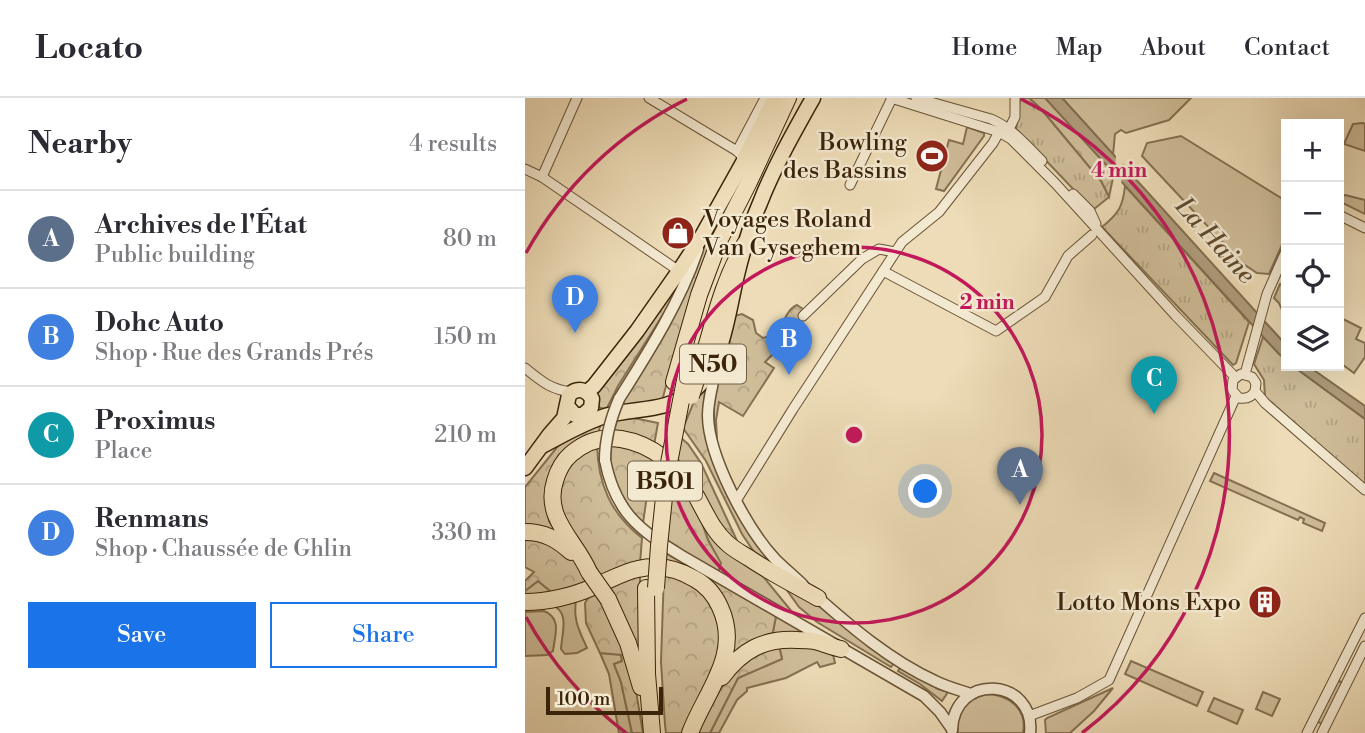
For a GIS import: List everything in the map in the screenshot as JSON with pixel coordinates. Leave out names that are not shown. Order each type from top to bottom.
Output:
[{"type":"highway","points":[[741,155],[776,98]]},
{"type":"highway","name":"B501","points":[[662,733],[651,588],[659,546],[666,478],[687,375],[699,295],[720,239],[788,98]]},
{"type":"highway","points":[[687,375],[732,265],[745,244]]},
{"type":"highway","name":"B501","points":[[652,733],[646,638],[651,588],[653,500],[666,421],[687,375]]},
{"type":"highway","points":[[589,572],[554,513],[553,486],[561,465],[578,449],[590,442],[616,438],[638,444],[662,456],[684,478],[716,531],[728,544],[818,598]]},
{"type":"highway","points":[[525,532],[545,535],[569,549],[608,599],[628,643],[649,713]]},
{"type":"highway","points":[[525,602],[570,595],[639,568],[653,566],[676,570],[701,583],[709,590],[725,617],[725,659],[690,733]]},
{"type":"highway","points":[[710,692],[731,665],[746,652],[763,643],[785,639],[812,640],[841,649]]},
{"type":"main road","name":"N50","points":[[608,415],[648,410],[675,403],[694,391],[705,378],[717,358],[745,244],[760,202],[813,98]]},
{"type":"main road","points":[[570,396],[594,386],[637,331],[702,236],[741,155]]},
{"type":"main road","points":[[525,468],[563,425],[586,414],[591,408],[592,399],[570,396]]},
{"type":"main road","points":[[570,396],[575,415],[608,415]]},
{"type":"main road","points":[[542,446],[564,418],[570,396]]},
{"type":"main road","points":[[542,446],[575,428],[608,415]]},
{"type":"street","points":[[542,177],[577,98]]},
{"type":"street","points":[[649,98],[741,155],[765,98]]},
{"type":"street","points":[[850,185],[891,98],[999,132],[1011,139],[1055,183],[1095,232],[1235,377]]},
{"type":"street","points":[[916,98],[991,119],[1009,128],[1090,211],[1095,232]]},
{"type":"street","points":[[1009,128],[1015,117],[1015,98]]},
{"type":"street","points":[[736,501],[800,397],[902,242],[939,212],[999,132]]},
{"type":"street","points":[[525,169],[542,177],[679,271]]},
{"type":"street","points":[[1344,218],[1365,228]]},
{"type":"street","points":[[883,271],[996,331],[1045,297],[1068,256],[1095,232]]},
{"type":"street","points":[[702,236],[694,263],[668,316],[619,399],[608,429],[605,460],[613,489],[623,508],[646,532],[682,556],[923,696],[940,712],[952,731]]},
{"type":"street","points":[[803,316],[862,259],[879,249],[895,252]]},
{"type":"street","points":[[1245,374],[1265,298],[1281,262]]},
{"type":"street","points":[[717,358],[709,401],[711,442],[736,501],[755,533],[775,559],[878,646],[936,681],[971,694]]},
{"type":"street","points":[[525,368],[539,380],[570,396]]},
{"type":"street","points":[[1235,377],[1245,374]]},
{"type":"street","points":[[1245,374],[1254,380],[1253,394]]},
{"type":"street","points":[[1235,377],[1231,387],[1236,396],[1243,399],[1253,394]]},
{"type":"street","points":[[1253,394],[1365,493]]},
{"type":"street","points":[[1029,716],[1077,698],[1109,680],[1236,396]]},
{"type":"street","points":[[1307,733],[1365,618]]},
{"type":"street","points":[[1322,733],[1365,646]]},
{"type":"street","points":[[952,731],[953,719],[963,700],[988,688],[1006,691],[1020,701],[1029,716],[1030,733]]},
{"type":"green space","points":[[1020,98],[1029,98],[1041,109],[1101,181],[1109,197],[1093,210],[1016,129]]},
{"type":"green space","points":[[1029,98],[1046,98],[1114,173],[1109,197],[1101,181]]},
{"type":"green space","points":[[1062,98],[1191,98],[1169,120],[1126,133],[1121,130],[1115,134],[1113,155]]},
{"type":"green space","points":[[1353,124],[1365,124],[1365,151],[1344,144]]},
{"type":"green space","points":[[967,127],[984,133],[984,136],[944,191],[936,189],[949,140],[963,144]]},
{"type":"green space","points":[[1181,136],[1281,198],[1281,247],[1269,274],[1257,273],[1242,263],[1142,156],[1147,143]]},
{"type":"green space","points":[[1125,186],[1249,322],[1236,363],[1233,365],[1102,227],[1119,210]]},
{"type":"green space","points":[[1344,196],[1365,200],[1365,214],[1344,204]]},
{"type":"green space","points":[[730,197],[692,298],[662,401],[619,408],[680,301],[705,244]]},
{"type":"green space","points":[[685,275],[606,410],[596,406],[596,390]]},
{"type":"green space","points":[[1280,284],[1281,308],[1274,298]]},
{"type":"green space","points":[[797,305],[803,309],[803,315],[797,336],[783,353],[778,356],[773,354],[765,362],[774,368],[743,416],[719,402],[717,439],[714,424],[715,392],[734,316],[742,314],[753,320],[756,333],[763,338],[778,334],[787,314]]},
{"type":"green space","points":[[1344,320],[1361,328],[1356,339],[1365,343],[1365,357],[1354,373],[1344,366]]},
{"type":"green space","points":[[1263,337],[1281,355],[1281,371],[1300,371],[1365,419],[1365,486],[1265,397],[1264,380],[1254,364]]},
{"type":"green space","points":[[706,384],[703,410],[708,444],[775,565],[758,558],[742,534],[706,461],[683,428],[698,392]]},
{"type":"green space","points":[[629,417],[658,423],[654,445],[611,432],[615,419]]},
{"type":"green space","points":[[602,421],[598,433],[546,490],[549,521],[556,532],[525,527],[525,487],[562,441]]},
{"type":"green space","points":[[681,438],[701,463],[739,545],[727,535],[676,459]]},
{"type":"green space","points":[[610,441],[653,454],[643,523],[632,514],[610,472]]},
{"type":"green space","points":[[597,444],[600,472],[608,497],[622,518],[642,538],[640,564],[602,579],[566,530],[556,486],[567,464]]},
{"type":"green space","points":[[674,470],[694,500],[708,540],[721,563],[718,573],[665,542]]},
{"type":"green space","points":[[1214,473],[1325,523],[1322,531],[1303,523],[1304,519],[1300,517],[1298,520],[1210,481]]},
{"type":"green space","points":[[694,500],[797,618],[718,573],[720,563],[708,540]]},
{"type":"green space","points":[[525,536],[540,538],[574,559],[589,583],[555,595],[538,581],[525,591],[525,581],[534,572],[525,567]]},
{"type":"green space","points":[[665,553],[776,616],[772,637],[730,656],[727,611],[664,564]]},
{"type":"green space","points":[[664,571],[676,574],[709,597],[722,629],[718,661],[686,733],[666,733],[661,662]]},
{"type":"green space","points":[[640,573],[640,663],[607,587]]},
{"type":"green space","points":[[538,581],[555,595],[525,597],[525,591]]},
{"type":"green space","points":[[781,582],[801,592],[894,663],[891,667],[817,622],[799,607]]},
{"type":"green space","points":[[596,593],[614,625],[634,679],[643,733],[632,733],[621,682],[614,664],[622,661],[621,655],[600,653],[586,623],[585,603],[590,595]]},
{"type":"green space","points":[[576,600],[576,619],[587,648],[577,653],[565,654],[561,649],[563,618],[558,608],[552,605]]},
{"type":"green space","points":[[544,611],[550,614],[555,623],[553,651],[547,655],[525,656],[525,612]]},
{"type":"green space","points":[[776,616],[806,634],[772,637]]},
{"type":"green space","points":[[779,646],[808,646],[833,654],[835,663],[820,667],[817,662],[786,678],[747,688],[737,700],[719,733],[710,733],[738,678],[782,659]]},
{"type":"green space","points":[[779,646],[782,659],[738,678],[710,733],[698,733],[722,687],[738,667],[758,652]]},
{"type":"green space","points":[[600,653],[621,654],[622,661],[614,664],[621,682],[632,733],[619,733],[609,674]]},
{"type":"green space","points":[[1131,661],[1203,692],[1197,706],[1125,674]]},
{"type":"green space","points":[[900,667],[948,692],[942,701],[898,671]]},
{"type":"green space","points":[[1339,681],[1343,683],[1322,724],[1318,720]]},
{"type":"green space","points":[[1113,688],[1094,711],[1070,733],[1046,733],[1047,718]]},
{"type":"green space","points":[[1263,692],[1280,699],[1272,716],[1256,709]]},
{"type":"green space","points":[[985,694],[1001,697],[1014,704],[1022,716],[1023,733],[958,733],[958,719],[963,708]]},
{"type":"green space","points":[[1214,698],[1243,710],[1237,724],[1208,711]]},
{"type":"shaded area","name":"La Haine","points":[[1045,98],[1064,100],[1281,339],[1281,356]]},
{"type":"shaded area","points":[[1300,371],[1315,371],[1365,406],[1365,419]]},
{"type":"pier","points":[[1116,153],[1123,160],[1121,187],[1115,180]]},
{"type":"place","name":"Bowling des Bassins","points":[[932,156]]},
{"type":"place","name":"Voyages Roland Van Gyseghem","points":[[678,233]]},
{"type":"place","name":"Renmans","points":[[575,333]]},
{"type":"place","name":"Dohc Auto","points":[[789,375]]},
{"type":"place","name":"Proximus","points":[[1154,414]]},
{"type":"place","name":"Archives de l'État","points":[[1020,505]]},
{"type":"place","name":"Lotto Mons Expo","points":[[1265,602]]}]
